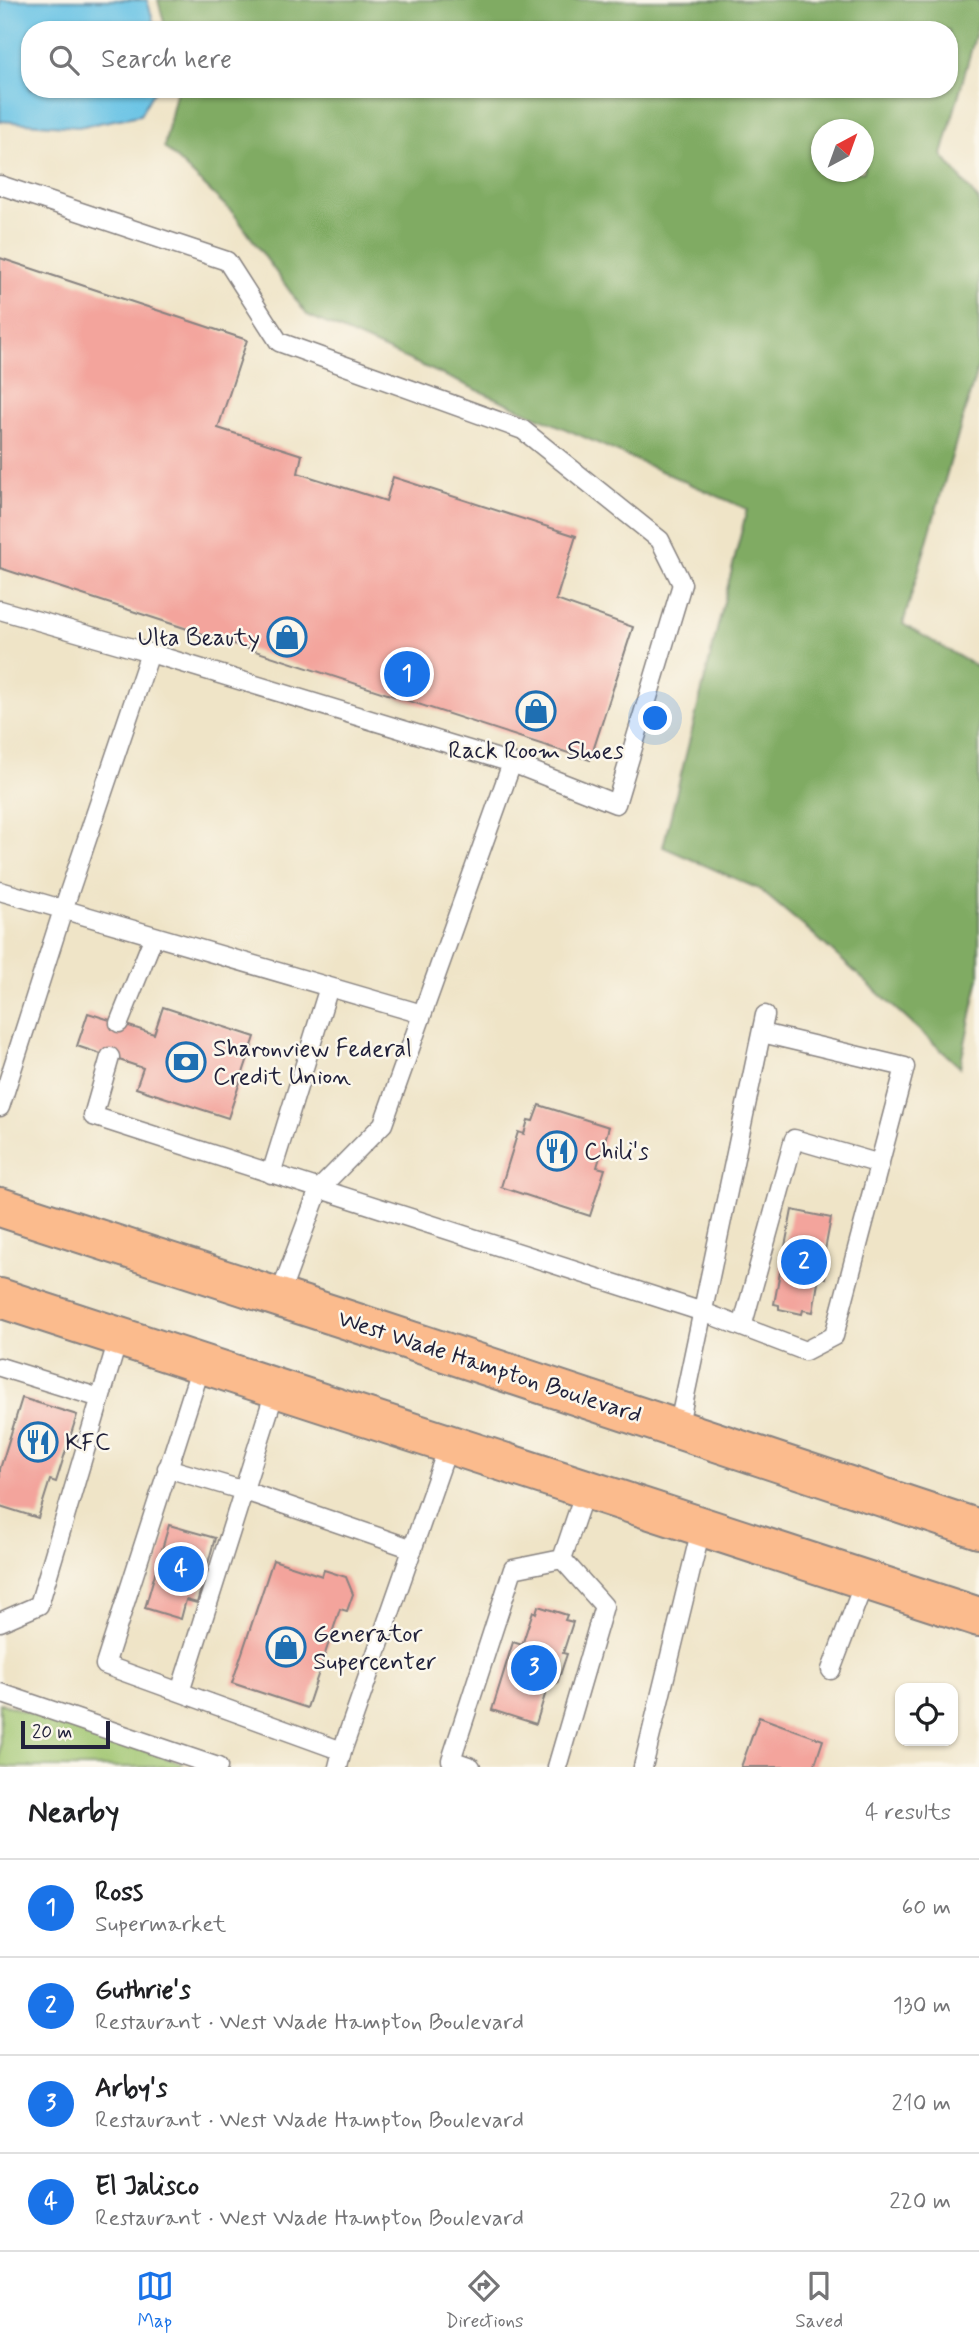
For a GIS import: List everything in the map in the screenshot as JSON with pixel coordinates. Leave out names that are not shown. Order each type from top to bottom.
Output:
[{"type":"main road","name":"West Wade Hampton Boulevard","points":[[0,1207],[979,1529]]},
{"type":"main road","points":[[0,1298],[979,1617]]},
{"type":"lane","points":[[0,185],[227,261],[279,342],[523,430],[660,540],[682,584],[616,804],[512,763],[0,610]]},
{"type":"lane","points":[[0,1107],[150,653]]},
{"type":"lane","points":[[279,1297],[319,1189],[383,1124],[512,763]]},
{"type":"lane","points":[[0,891],[422,1014]]},
{"type":"lane","points":[[119,1023],[154,936]]},
{"type":"lane","points":[[271,1174],[329,987]]},
{"type":"lane","points":[[678,1429],[765,1015]]},
{"type":"lane","points":[[110,1057],[93,1116],[703,1312],[805,1351],[834,1336],[905,1067],[762,1033]]},
{"type":"lane","points":[[743,1327],[794,1139],[880,1164]]},
{"type":"lane","points":[[0,1622],[38,1605],[118,1336]]},
{"type":"lane","points":[[202,1363],[105,1665],[180,1692],[340,1759],[449,1444]]},
{"type":"lane","points":[[0,1367],[100,1398]]},
{"type":"lane","points":[[180,1692],[276,1388]]},
{"type":"lane","points":[[167,1468],[245,1491],[413,1549]]},
{"type":"lane","points":[[562,1559],[586,1488]]},
{"type":"lane","points":[[643,1767],[702,1525]]},
{"type":"lane","points":[[471,1767],[450,1764],[513,1569],[562,1559]]},
{"type":"lane","points":[[556,1767],[604,1606],[562,1559]]},
{"type":"lane","points":[[831,1670],[865,1580]]},
{"type":"lane","points":[[0,1693],[218,1767]]},
{"type":"green space","points":[[158,0],[979,0],[979,22],[958,97],[958,21],[164,21]]},
{"type":"green space","points":[[175,98],[958,98],[942,155],[979,201],[979,363],[903,624],[979,668],[979,977],[960,1067],[813,934],[759,889],[663,847],[747,509],[307,315],[234,214],[164,147]]},
{"type":"green space","points":[[0,1703],[182,1763],[180,1767],[0,1767]]},
{"type":"water","points":[[0,0],[147,0],[153,21],[21,21],[21,98],[150,98],[140,115],[78,127],[0,121]]},
{"type":"building","points":[[0,258],[247,340],[218,428],[302,455],[298,473],[386,501],[393,477],[576,536],[556,600],[633,627],[590,760],[0,568]]},
{"type":"building","name":"Sharonview Federal Credit Union","points":[[163,1007],[255,1037],[228,1118],[136,1088],[143,1068],[77,1046],[88,1013],[154,1034]]},
{"type":"building","name":"Chili's","points":[[539,1105],[609,1127],[597,1167],[605,1169],[590,1216],[501,1187],[518,1132],[524,1134],[528,1120],[533,1121]]},
{"type":"building","points":[[792,1210],[831,1218],[823,1261],[828,1262],[825,1278],[819,1277],[813,1312],[803,1310],[802,1314],[779,1309],[779,1305],[774,1304]]},
{"type":"building","name":"KFC","points":[[22,1398],[77,1415],[56,1482],[50,1480],[38,1518],[0,1506],[0,1469]]},
{"type":"building","points":[[169,1525],[215,1538],[197,1603],[186,1600],[181,1619],[145,1608]]},
{"type":"building","name":"Generator Supercenter","points":[[273,1560],[322,1576],[324,1570],[346,1577],[353,1594],[347,1611],[340,1609],[307,1708],[232,1683]]},
{"type":"building","points":[[538,1606],[567,1615],[565,1620],[573,1622],[563,1653],[567,1654],[557,1684],[549,1682],[536,1724],[492,1710],[513,1642],[522,1645],[533,1611],[536,1613]]},
{"type":"building","points":[[759,1717],[823,1740],[814,1767],[741,1767]]},
{"type":"place","name":"Ulta Beauty","points":[[287,637]]},
{"type":"place","name":"Ross","points":[[407,674]]},
{"type":"place","name":"Rack Room Shoes","points":[[536,711]]},
{"type":"place","name":"Sharonview Federal Credit Union","points":[[186,1062]]},
{"type":"place","name":"Chili's","points":[[557,1151]]},
{"type":"place","name":"Guthrie's","points":[[804,1262]]},
{"type":"place","name":"KFC","points":[[38,1442]]},
{"type":"place","name":"El Jalisco","points":[[181,1569]]},
{"type":"place","name":"Generator Supercenter","points":[[286,1647]]},
{"type":"place","name":"Arby's","points":[[534,1668]]}]
